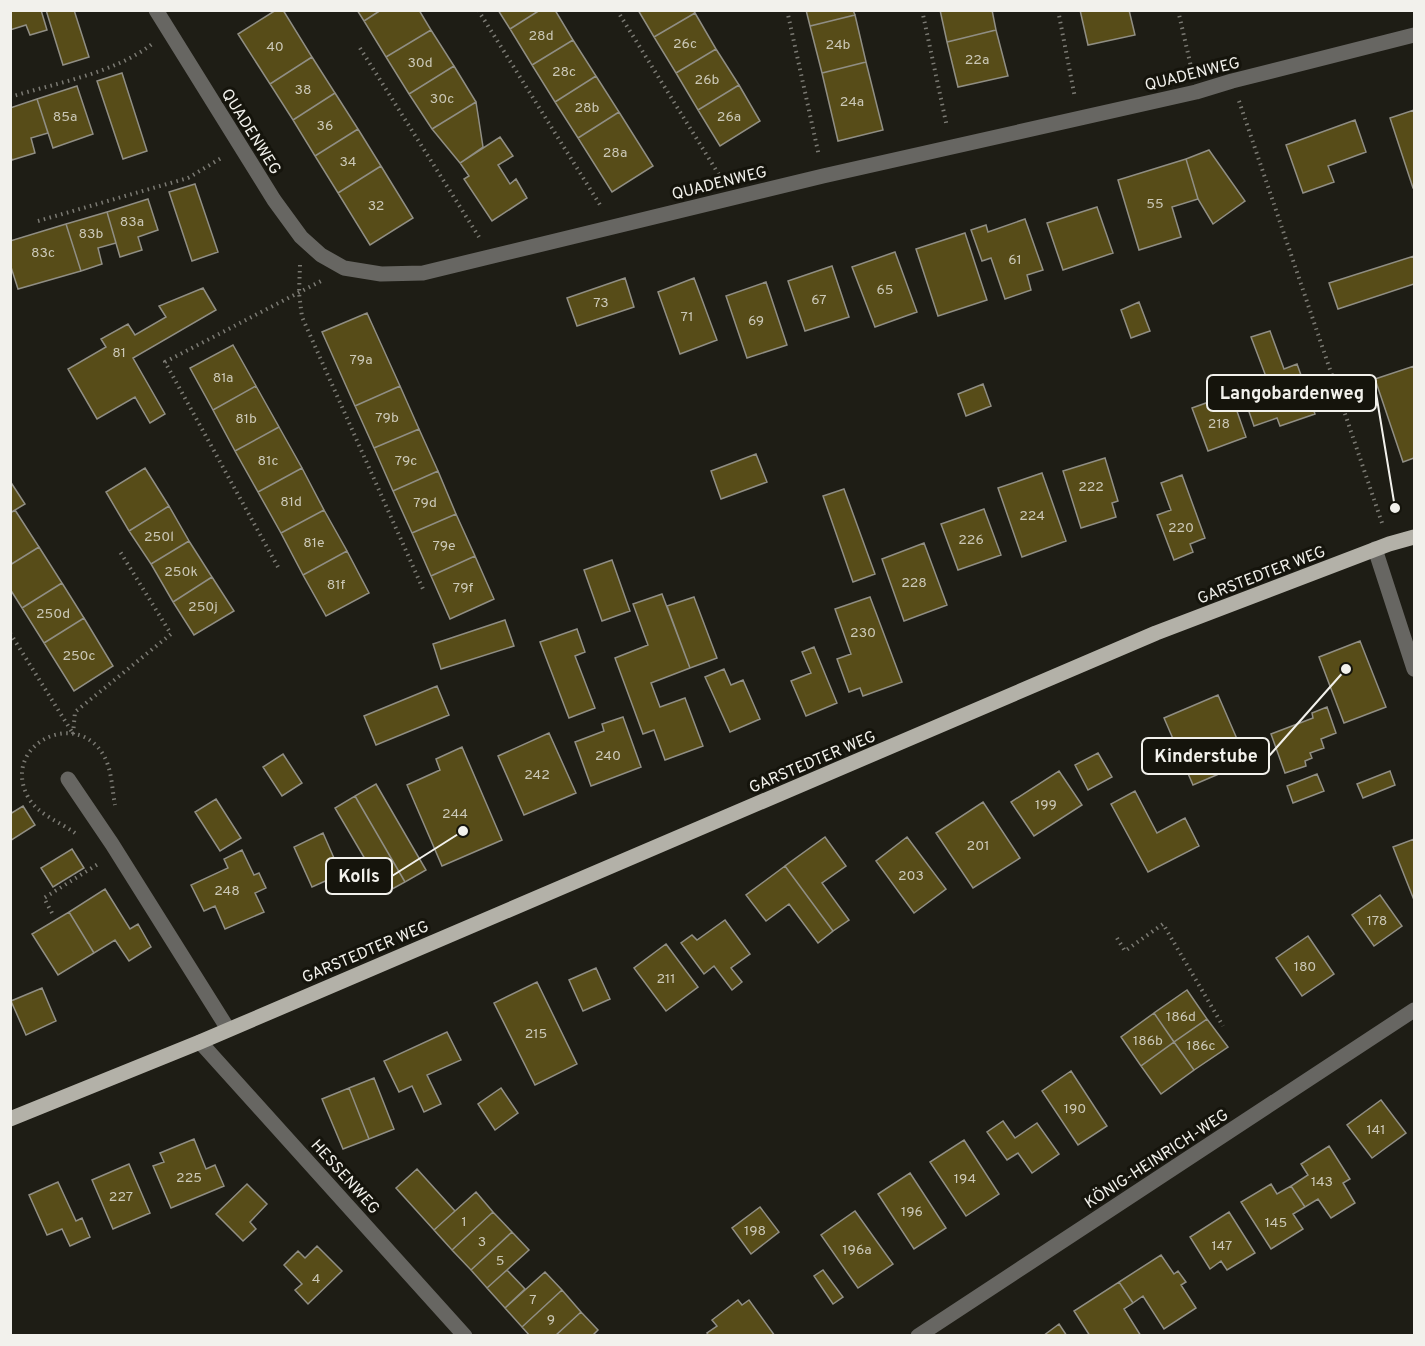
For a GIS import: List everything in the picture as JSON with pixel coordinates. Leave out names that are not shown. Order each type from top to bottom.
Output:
[{"type":"main road","name":"GARSTEDTER WEG","points":[[10,1119],[200,1041],[1156,633],[1382,546],[1414,537]]},
{"type":"street","name":"QUADENWEG","points":[[156,10],[274,200],[301,237],[321,255],[344,268],[381,274],[423,273],[733,197],[1196,93],[1232,81],[1414,35]]},
{"type":"street","points":[[1382,546],[1414,669]]},
{"type":"street","points":[[68,779],[117,852],[228,1029]]},
{"type":"street","name":"KÖNIG-HEINRICH-WEG","points":[[918,1335],[1414,1010]]},
{"type":"street","name":"HESSENWEG","points":[[200,1041],[465,1335]]},
{"type":"path","points":[[478,10],[613,227]]},
{"type":"path","points":[[787,10],[824,176]]},
{"type":"path","points":[[922,10],[952,148]]},
{"type":"path","points":[[1058,10],[1080,119]]},
{"type":"path","points":[[1179,10],[1196,93]]},
{"type":"path","points":[[620,15],[733,197]]},
{"type":"path","points":[[10,97],[100,70],[139,55],[169,31]]},
{"type":"path","points":[[360,48],[491,256]]},
{"type":"path","points":[[1232,81],[1382,546]]},
{"type":"path","points":[[38,221],[188,178],[241,147]]},
{"type":"path","points":[[301,237],[299,293],[302,318],[423,589]]},
{"type":"path","points":[[278,567],[165,362],[344,268]]},
{"type":"path","points":[[10,633],[73,734],[75,712],[171,634],[119,550]]},
{"type":"path","points":[[52,912],[44,898],[117,852]]},
{"type":"path","points":[[1117,938],[1125,951],[1163,924],[1223,1026]]},
{"type":"building","points":[[10,10],[41,10],[47,30],[30,35],[26,25],[10,30]]},
{"type":"building","points":[[46,10],[74,10],[89,57],[63,65]]},
{"type":"building","points":[[276,10],[283,10],[312,57],[270,84],[238,34]]},
{"type":"building","points":[[357,10],[381,10],[364,21]]},
{"type":"building","points":[[381,10],[419,10],[431,30],[386,57],[364,21]]},
{"type":"building","points":[[498,10],[540,10],[510,29]]},
{"type":"building","points":[[540,10],[555,10],[573,40],[532,65],[510,29]]},
{"type":"building","points":[[638,10],[693,10],[695,13],[654,37]]},
{"type":"building","points":[[806,10],[853,10],[855,15],[810,26]]},
{"type":"building","points":[[940,10],[992,10],[996,30],[947,42]]},
{"type":"building","points":[[1080,10],[1129,10],[1135,35],[1088,45]]},
{"type":"building","points":[[695,13],[716,49],[676,73],[654,37]]},
{"type":"building","points":[[855,15],[866,62],[822,73],[810,26]]},
{"type":"building","points":[[431,30],[454,66],[409,94],[386,57]]},
{"type":"building","points":[[996,30],[1008,76],[958,87],[947,42]]},
{"type":"building","points":[[573,40],[596,76],[555,102],[532,65]]},
{"type":"building","points":[[716,49],[739,85],[698,110],[676,73]]},
{"type":"building","points":[[312,57],[335,93],[293,120],[270,84]]},
{"type":"building","points":[[866,62],[883,130],[838,141],[822,73]]},
{"type":"building","points":[[454,66],[476,102],[432,129],[409,94]]},
{"type":"building","points":[[122,73],[147,151],[123,159],[97,81]]},
{"type":"building","points":[[596,76],[619,112],[578,138],[555,102]]},
{"type":"building","points":[[739,85],[760,121],[720,146],[698,110]]},
{"type":"building","points":[[77,86],[93,134],[53,148],[37,99]]},
{"type":"building","points":[[335,93],[358,129],[315,156],[293,120]]},
{"type":"building","points":[[37,99],[48,133],[31,138],[35,153],[12,160],[10,108]]},
{"type":"building","points":[[476,102],[483,147],[460,163],[432,129]]},
{"type":"building","points":[[1414,110],[1414,188],[1413,188],[1390,118]]},
{"type":"building","points":[[619,112],[653,166],[612,192],[578,138]]},
{"type":"building","points":[[1355,120],[1366,152],[1328,166],[1334,182],[1303,193],[1286,145]]},
{"type":"building","points":[[358,129],[381,166],[338,193],[315,156]]},
{"type":"building","points":[[500,137],[513,156],[498,165],[510,184],[516,179],[527,198],[492,221],[464,179],[469,176],[460,163]]},
{"type":"building","points":[[1209,150],[1245,201],[1213,224],[1198,199],[1186,159]]},
{"type":"building","points":[[1186,159],[1198,199],[1172,207],[1181,237],[1139,250],[1118,180]]},
{"type":"building","points":[[381,166],[413,218],[370,245],[338,193]]},
{"type":"building","points":[[195,184],[218,252],[192,261],[169,192]]},
{"type":"building","points":[[148,199],[158,230],[138,237],[142,250],[120,257],[107,212]]},
{"type":"building","points":[[1097,207],[1113,253],[1063,270],[1047,223]]},
{"type":"building","points":[[107,212],[116,243],[98,248],[102,264],[81,271],[66,224]]},
{"type":"building","points":[[1025,219],[1043,270],[1027,275],[1031,290],[1005,299],[991,258],[982,261],[971,230],[986,225],[988,232]]},
{"type":"building","points":[[66,224],[81,271],[18,289],[10,264],[10,241]]},
{"type":"building","points":[[965,233],[987,300],[938,316],[916,249]]},
{"type":"building","points":[[895,252],[917,312],[875,327],[852,267]]},
{"type":"building","points":[[1414,256],[1414,284],[1338,309],[1329,283]]},
{"type":"building","points":[[832,266],[849,317],[805,331],[788,281]]},
{"type":"building","points":[[625,278],[634,307],[577,326],[567,298]]},
{"type":"building","points":[[694,278],[717,340],[680,354],[658,292]]},
{"type":"building","points":[[766,282],[787,345],[747,358],[726,296]]},
{"type":"building","points":[[203,288],[216,310],[133,358],[165,414],[150,423],[135,397],[97,419],[68,369],[106,347],[101,339],[128,324],[135,335],[166,317],[159,306]]},
{"type":"building","points":[[1139,302],[1150,331],[1131,338],[1121,310]]},
{"type":"building","points":[[367,313],[400,386],[355,406],[322,332]]},
{"type":"building","points":[[1270,331],[1284,369],[1297,364],[1315,414],[1280,426],[1277,418],[1254,426],[1239,383],[1265,374],[1251,337]]},
{"type":"building","points":[[233,345],[256,386],[213,410],[190,368]]},
{"type":"building","points":[[1414,366],[1414,458],[1403,462],[1375,379]]},
{"type":"building","points":[[983,384],[991,406],[966,416],[958,394]]},
{"type":"building","points":[[256,386],[279,427],[235,451],[213,410]]},
{"type":"building","points":[[400,386],[419,429],[374,448],[355,406]]},
{"type":"building","points":[[1231,394],[1246,437],[1208,451],[1192,408]]},
{"type":"building","points":[[279,427],[302,468],[258,492],[235,451]]},
{"type":"building","points":[[419,429],[438,471],[393,491],[374,448]]},
{"type":"building","points":[[756,454],[767,482],[721,499],[711,471]]},
{"type":"building","points":[[1105,458],[1118,501],[1112,503],[1116,517],[1081,528],[1063,471]]},
{"type":"building","points":[[145,468],[169,506],[129,531],[106,492]]},
{"type":"building","points":[[302,468],[324,510],[281,533],[258,492]]},
{"type":"building","points":[[438,471],[456,514],[412,533],[393,491]]},
{"type":"building","points":[[1042,473],[1066,541],[1022,557],[998,488]]},
{"type":"building","points":[[1182,475],[1205,538],[1190,544],[1193,552],[1174,560],[1157,515],[1171,510],[1161,483]]},
{"type":"building","points":[[10,481],[25,504],[10,513]]},
{"type":"building","points":[[844,489],[875,574],[853,582],[823,496]]},
{"type":"building","points":[[169,506],[189,541],[151,564],[129,531]]},
{"type":"building","points":[[984,509],[1001,555],[958,570],[941,524]]},
{"type":"building","points":[[15,510],[39,547],[10,565],[10,513]]},
{"type":"building","points":[[324,510],[347,551],[303,575],[281,533]]},
{"type":"building","points":[[456,514],[475,556],[431,576],[412,533]]},
{"type":"building","points":[[189,541],[212,577],[173,602],[151,564]]},
{"type":"building","points":[[924,543],[947,605],[904,621],[882,559]]},
{"type":"building","points":[[39,547],[62,583],[22,608],[10,589],[10,565]]},
{"type":"building","points":[[347,551],[369,593],[326,616],[303,575]]},
{"type":"building","points":[[475,556],[494,599],[450,619],[431,576]]},
{"type":"building","points":[[612,560],[630,611],[602,621],[584,570]]},
{"type":"building","points":[[212,577],[234,611],[194,635],[173,602]]},
{"type":"building","points":[[62,583],[84,618],[44,643],[22,608]]},
{"type":"building","points":[[662,594],[690,668],[651,683],[660,707],[685,698],[703,746],[665,760],[654,730],[643,734],[615,658],[648,645],[633,604]]},
{"type":"building","points":[[694,597],[717,658],[690,668],[667,606]]},
{"type":"building","points":[[870,597],[902,682],[863,696],[860,688],[849,692],[837,659],[851,654],[835,609]]},
{"type":"building","points":[[84,618],[113,666],[74,691],[44,643]]},
{"type":"building","points":[[505,620],[514,646],[441,669],[433,644]]},
{"type":"building","points":[[577,629],[585,652],[575,656],[595,708],[569,718],[540,642]]},
{"type":"building","points":[[1360,641],[1386,707],[1344,723],[1319,657]]},
{"type":"building","points":[[814,647],[837,703],[806,716],[791,681],[811,673],[802,652]]},
{"type":"building","points":[[724,669],[731,685],[743,680],[760,719],[730,732],[705,677]]},
{"type":"building","points":[[437,686],[449,715],[376,745],[364,716]]},
{"type":"building","points":[[1218,695],[1247,762],[1193,785],[1164,718]]},
{"type":"building","points":[[1327,707],[1336,733],[1321,739],[1324,748],[1310,753],[1312,758],[1305,761],[1306,766],[1285,773],[1271,734],[1313,718],[1312,713]]},
{"type":"building","points":[[623,717],[641,767],[591,786],[575,742],[604,731],[602,724]]},
{"type":"building","points":[[549,733],[576,793],[524,815],[498,756]]},
{"type":"building","points":[[462,747],[502,840],[442,866],[407,785],[440,770],[436,759]]},
{"type":"building","points":[[1098,753],[1112,777],[1088,790],[1075,765]]},
{"type":"building","points":[[283,754],[302,783],[282,796],[263,767]]},
{"type":"building","points":[[1059,771],[1082,805],[1034,836],[1011,802]]},
{"type":"building","points":[[1390,771],[1395,785],[1363,798],[1357,784]]},
{"type":"building","points":[[1317,774],[1324,791],[1293,803],[1287,786]]},
{"type":"building","points":[[376,784],[426,870],[405,882],[355,796]]},
{"type":"building","points":[[1135,791],[1157,833],[1185,818],[1199,846],[1148,872],[1111,804]]},
{"type":"building","points":[[355,796],[405,882],[385,893],[335,808]]},
{"type":"building","points":[[216,799],[241,838],[220,851],[195,812]]},
{"type":"building","points":[[983,802],[1020,858],[973,888],[936,833]]},
{"type":"building","points":[[23,806],[35,825],[10,841],[10,814]]},
{"type":"building","points":[[323,833],[341,874],[312,887],[294,847]]},
{"type":"building","points":[[825,837],[846,866],[822,883],[849,920],[833,931],[785,866]]},
{"type":"building","points":[[907,837],[946,889],[914,913],[876,861]]},
{"type":"building","points":[[1414,839],[1414,900],[1393,847]]},
{"type":"building","points":[[72,849],[84,868],[53,887],[41,868]]},
{"type":"building","points":[[242,850],[254,875],[259,873],[266,888],[255,893],[264,912],[225,929],[215,906],[204,911],[191,885],[228,868],[224,859]]},
{"type":"building","points":[[785,866],[833,931],[818,943],[789,904],[766,921],[746,895]]},
{"type":"building","points":[[105,889],[130,929],[138,924],[151,947],[129,961],[115,940],[94,953],[69,912]]},
{"type":"building","points":[[1380,895],[1402,926],[1374,946],[1352,915]]},
{"type":"building","points":[[69,912],[94,953],[58,975],[32,934]]},
{"type":"building","points":[[725,920],[750,954],[731,968],[742,982],[732,990],[714,966],[704,974],[681,943],[692,935],[697,940]]},
{"type":"building","points":[[1308,936],[1334,974],[1302,996],[1276,958]]},
{"type":"building","points":[[666,944],[698,987],[666,1011],[634,968]]},
{"type":"building","points":[[596,968],[610,999],[583,1011],[569,980]]},
{"type":"building","points":[[537,982],[577,1064],[535,1085],[494,1003]]},
{"type":"building","points":[[42,988],[56,1021],[26,1035],[11,1001]]},
{"type":"building","points":[[1187,990],[1207,1019],[1174,1042],[1154,1013]]},
{"type":"building","points":[[1154,1013],[1174,1042],[1141,1066],[1121,1037]]},
{"type":"building","points":[[1207,1019],[1228,1047],[1194,1070],[1174,1042]]},
{"type":"building","points":[[447,1032],[461,1060],[427,1075],[441,1104],[424,1112],[412,1086],[399,1092],[384,1061]]},
{"type":"building","points":[[1174,1042],[1194,1070],[1161,1094],[1141,1066]]},
{"type":"building","points":[[1071,1071],[1107,1126],[1078,1145],[1042,1091]]},
{"type":"building","points":[[374,1078],[394,1129],[369,1139],[349,1088]]},
{"type":"building","points":[[349,1088],[369,1139],[343,1149],[322,1099]]},
{"type":"building","points":[[501,1088],[518,1113],[495,1130],[478,1104]]},
{"type":"building","points":[[1381,1100],[1406,1133],[1372,1158],[1347,1125]]},
{"type":"building","points":[[1003,1121],[1015,1138],[1037,1123],[1059,1154],[1032,1173],[1018,1153],[1007,1160],[987,1132]]},
{"type":"building","points":[[194,1139],[206,1169],[215,1165],[224,1186],[171,1208],[153,1166],[164,1162],[160,1153]]},
{"type":"building","points":[[964,1140],[999,1194],[966,1216],[930,1162]]},
{"type":"building","points":[[1329,1146],[1350,1179],[1343,1183],[1355,1203],[1331,1218],[1318,1199],[1305,1207],[1291,1186],[1308,1175],[1301,1164]]},
{"type":"building","points":[[129,1164],[150,1213],[113,1229],[92,1180]]},
{"type":"building","points":[[417,1169],[455,1211],[434,1230],[396,1188]]},
{"type":"building","points":[[910,1173],[946,1228],[914,1249],[878,1194]]},
{"type":"building","points":[[58,1182],[76,1221],[82,1218],[90,1237],[70,1246],[62,1229],[47,1235],[29,1195]]},
{"type":"building","points":[[247,1184],[267,1204],[250,1222],[256,1229],[243,1241],[216,1214]]},
{"type":"building","points":[[1271,1184],[1277,1194],[1291,1186],[1305,1207],[1293,1214],[1303,1229],[1271,1249],[1241,1202]]},
{"type":"building","points":[[476,1192],[493,1212],[452,1250],[434,1230]]},
{"type":"building","points":[[760,1207],[779,1232],[751,1254],[732,1228]]},
{"type":"building","points":[[855,1211],[893,1264],[858,1288],[821,1235]]},
{"type":"building","points":[[493,1212],[512,1232],[471,1270],[452,1250]]},
{"type":"building","points":[[1229,1212],[1255,1253],[1227,1270],[1221,1261],[1210,1269],[1190,1237]]},
{"type":"building","points":[[512,1232],[529,1250],[487,1288],[471,1270]]},
{"type":"building","points":[[317,1246],[342,1271],[308,1304],[295,1290],[302,1284],[284,1265],[298,1251],[305,1258]]},
{"type":"building","points":[[1161,1255],[1174,1274],[1178,1271],[1186,1282],[1181,1285],[1196,1308],[1164,1329],[1143,1296],[1133,1303],[1119,1282]]},
{"type":"building","points":[[507,1270],[525,1289],[505,1308],[487,1288]]},
{"type":"building","points":[[823,1270],[843,1297],[833,1304],[814,1276]]},
{"type":"building","points":[[545,1272],[562,1290],[522,1327],[505,1308]]},
{"type":"building","points":[[1119,1282],[1133,1303],[1124,1309],[1141,1336],[1090,1336],[1074,1311]]},
{"type":"building","points":[[562,1290],[581,1312],[555,1336],[530,1336],[522,1327]]},
{"type":"building","points":[[738,1300],[742,1305],[749,1300],[775,1336],[709,1336],[707,1333],[717,1326],[712,1320]]},
{"type":"building","points":[[581,1312],[598,1330],[592,1336],[555,1336]]},
{"type":"building","points":[[1059,1324],[1067,1336],[1043,1336]]},
{"type":"place","name":"Langobardenweg","points":[[1395,508]]},
{"type":"place","name":"Kinderstube","points":[[1346,669]]},
{"type":"place","name":"Kolls","points":[[463,831]]}]
